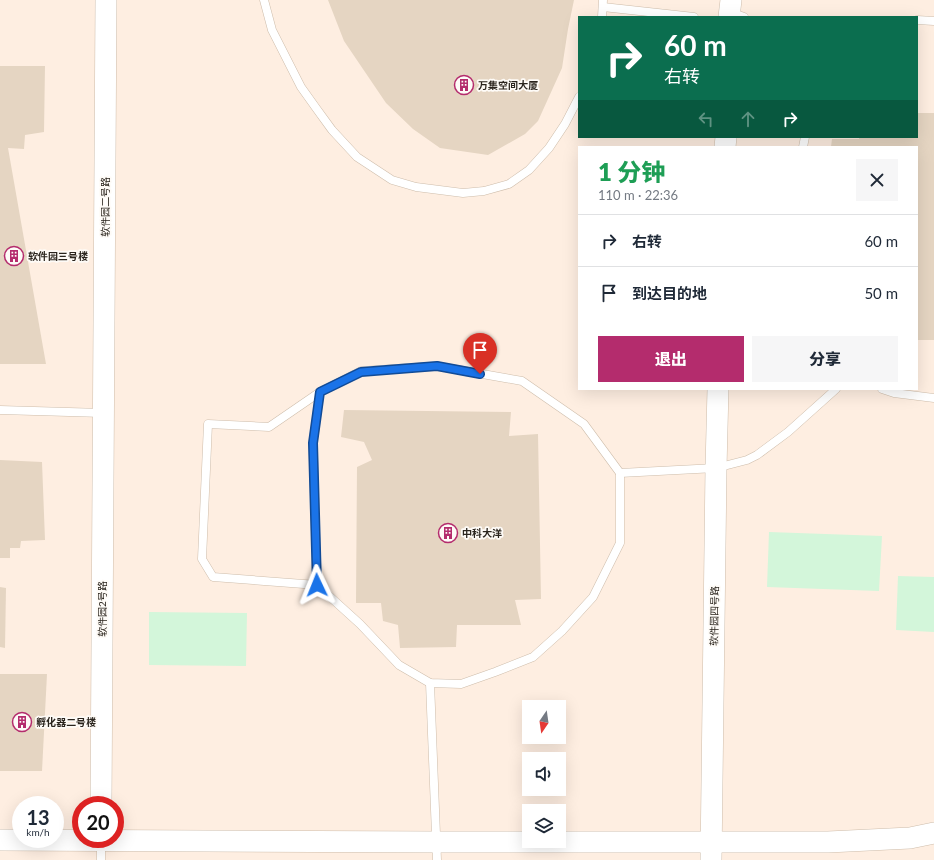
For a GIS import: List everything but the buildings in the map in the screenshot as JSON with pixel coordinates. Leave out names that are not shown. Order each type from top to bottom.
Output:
[{"type":"street","name":"软件园二号路","points":[[103,413],[106,0]]},
{"type":"street","name":"软件园四号路","points":[[712,852],[718,390]]},
{"type":"street","name":"软件园2号路","points":[[101,796],[103,413]]},
{"type":"street","points":[[124,847],[437,851],[712,852],[828,842],[910,838],[934,833]]},
{"type":"street","points":[[0,840],[72,845]]},
{"type":"lane","points":[[264,0],[272,30],[301,87],[332,130],[357,157],[392,180],[416,188],[463,193],[484,191],[509,184],[529,170],[549,148],[565,124],[578,99]]},
{"type":"lane","points":[[602,16],[603,4],[687,16]]},
{"type":"lane","points":[[918,20],[934,21]]},
{"type":"lane","points":[[437,366],[522,381],[584,424],[620,473],[620,543],[593,597],[562,631],[533,657],[461,684],[430,683],[399,665],[360,624],[317,585],[213,577],[202,559],[208,424],[269,427],[320,392],[361,372],[437,366]]},
{"type":"lane","points":[[620,473],[716,468],[747,460],[788,432],[835,390]]},
{"type":"lane","points":[[884,390],[894,394],[934,398]]},
{"type":"lane","points":[[317,585],[313,443],[320,392]]},
{"type":"lane","points":[[0,410],[103,413]]},
{"type":"lane","points":[[430,683],[437,851]]},
{"type":"shaded area","points":[[0,0],[934,0],[934,860],[0,860]]},
{"type":"green space","points":[[769,532],[882,536],[879,591],[767,587]]},
{"type":"green space","points":[[898,576],[934,577],[934,632],[896,630]]},
{"type":"green space","points":[[149,612],[247,613],[246,666],[149,665]]},
{"type":"place","name":"万集空间大厦","points":[[464,85]]},
{"type":"place","name":"软件园三号楼","points":[[14,256]]},
{"type":"place","name":"中科大洋","points":[[448,533]]},
{"type":"place","name":"孵化器二号楼","points":[[22,722]]},
{"type":"route","points":[[317,585],[313,443],[320,392],[361,372],[437,366],[480,374]]}]
